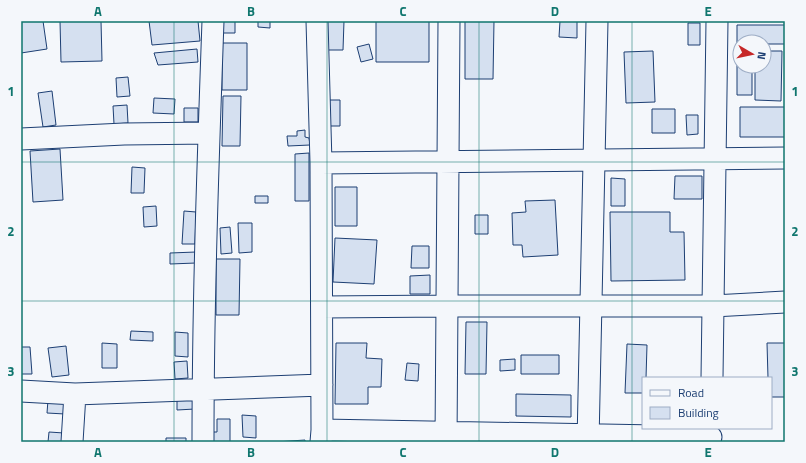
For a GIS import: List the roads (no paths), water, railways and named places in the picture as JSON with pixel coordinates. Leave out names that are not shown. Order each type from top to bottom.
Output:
[{"type":"street","points":[[204,442],[203,389],[213,21]]},
{"type":"street","points":[[317,21],[321,163],[322,436],[588,438],[711,436]]},
{"type":"street","points":[[446,437],[449,21]]},
{"type":"street","points":[[588,438],[597,21]]},
{"type":"street","points":[[712,377],[717,21]]},
{"type":"street","points":[[21,139],[209,132]]},
{"type":"street","points":[[321,163],[785,158]]},
{"type":"street","points":[[322,307],[713,306],[785,302]]},
{"type":"street","points":[[21,391],[75,394],[322,385]]},
{"type":"street","points":[[72,442],[75,394]]}]
